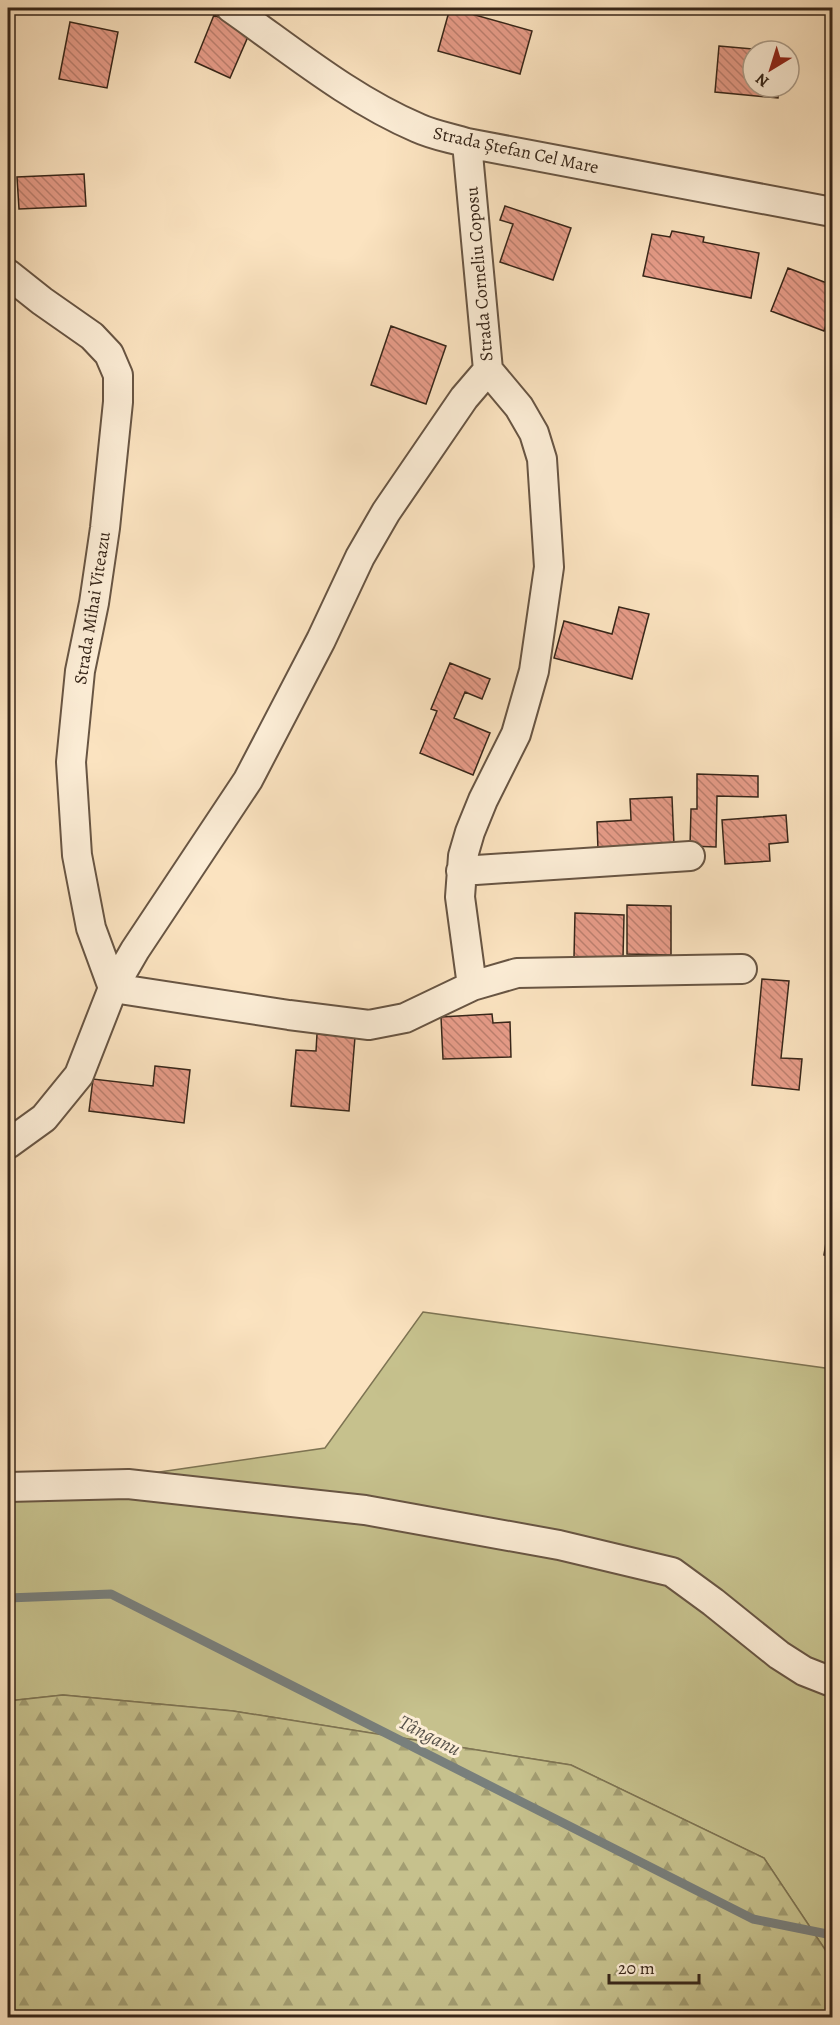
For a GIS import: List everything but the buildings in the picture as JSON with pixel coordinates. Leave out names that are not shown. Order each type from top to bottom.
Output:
[{"type":"street","name":"Strada Ștefan Cel Mare","points":[[231,8],[328,77],[367,102],[419,129],[467,143],[832,212]]},
{"type":"street","name":"Strada Corneliu Coposu","points":[[467,143],[488,370],[519,407],[534,433],[542,459],[549,567],[534,670],[516,734],[474,821],[463,856],[460,897],[472,986]]},
{"type":"street","name":"Strada Mihai Viteazu","points":[[8,274],[92,336],[110,354],[118,375],[118,402],[105,528],[94,603],[80,671],[71,762],[77,855],[91,928],[113,988]]},
{"type":"street","points":[[8,1144],[44,1118],[79,1075],[113,988],[135,950],[248,780],[321,640],[360,557],[386,512],[465,398],[488,370]]},
{"type":"street","points":[[461,871],[690,856]]},
{"type":"street","points":[[113,988],[369,1025],[405,1018],[472,986],[517,973],[742,969]]},
{"type":"street","points":[[8,1487],[128,1484],[366,1510],[559,1545],[672,1572],[779,1655],[804,1671],[832,1682]]},
{"type":"green space","points":[[423,1312],[832,1369],[832,1960],[764,1858],[571,1765],[233,1711],[63,1695],[8,1701],[8,1494],[325,1448]]},
{"type":"green space","points":[[63,1695],[233,1711],[571,1765],[764,1858],[832,1960],[832,2017],[8,2017],[8,1701]]},
{"type":"waterway","name":"Tânganu","points":[[8,1598],[111,1594],[753,1919],[832,1935]]}]
